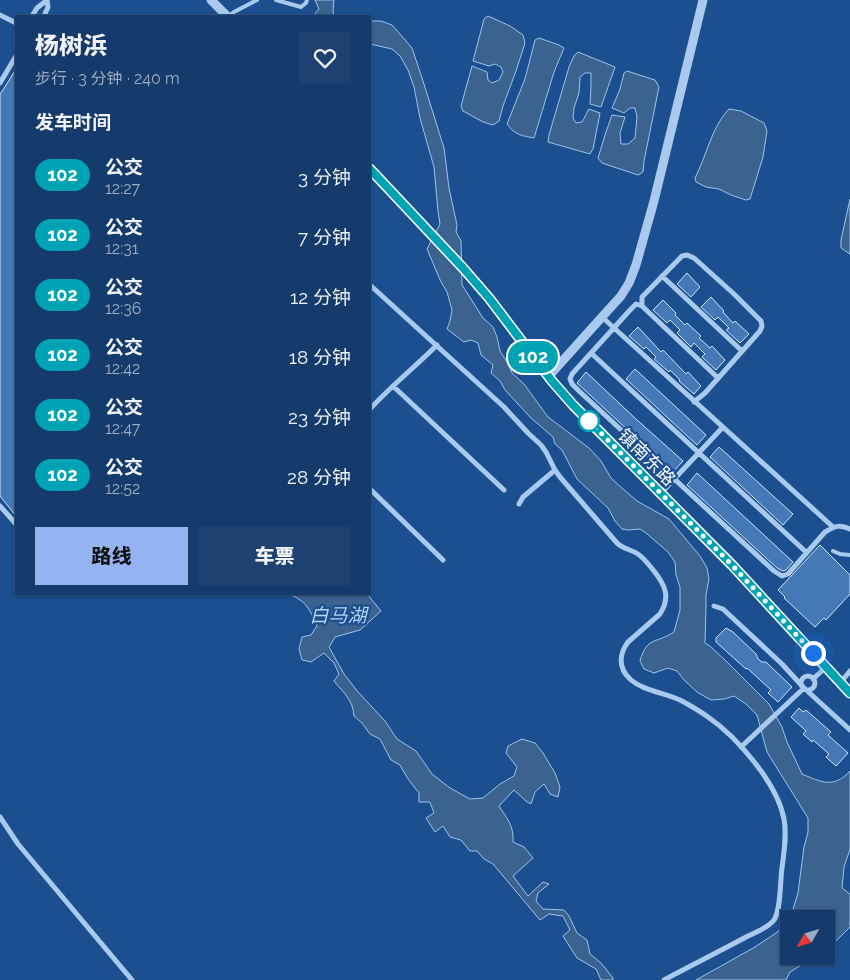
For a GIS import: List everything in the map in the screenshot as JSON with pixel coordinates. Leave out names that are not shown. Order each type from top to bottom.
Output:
[{"type":"street","points":[[33,15],[37,8],[47,0],[48,8],[44,15]]},
{"type":"street","points":[[211,0],[227,15]]},
{"type":"street","points":[[548,377],[621,296],[629,283],[654,201],[703,0]]},
{"type":"street","points":[[0,15],[15,23]]},
{"type":"street","points":[[0,82],[15,58]]},
{"type":"street","name":"镇南东路","points":[[371,170],[489,298],[548,377],[579,411],[732,565],[850,693]]},
{"type":"street","points":[[642,306],[642,297],[682,256],[687,255],[694,258],[761,321],[760,331],[705,393],[694,402]]},
{"type":"street","points":[[662,276],[742,351]]},
{"type":"street","points":[[371,286],[504,407],[542,445],[555,470],[621,547],[640,555],[648,564],[665,588],[666,603],[660,614],[624,647],[621,660],[626,675],[640,685],[677,698],[708,716],[728,733],[770,784],[781,808],[786,830],[780,896],[774,920],[768,925],[664,980]]},
{"type":"street","points":[[718,378],[642,306],[636,304],[572,374],[570,379],[572,384],[674,479],[782,576],[788,574],[806,552],[833,527],[841,525],[850,529]]},
{"type":"street","points":[[602,317],[833,527]]},
{"type":"street","points":[[371,408],[437,345]]},
{"type":"street","points":[[591,353],[806,552]]},
{"type":"street","points":[[393,386],[504,490]]},
{"type":"street","points":[[661,493],[722,427]]},
{"type":"street","points":[[519,504],[523,497],[555,470]]},
{"type":"street","points":[[371,490],[443,560]]},
{"type":"street","points":[[0,507],[15,523]]},
{"type":"street","points":[[714,606],[723,608],[787,669],[804,688],[850,730]]},
{"type":"street","points":[[813,679],[826,667]]},
{"type":"street","points":[[840,683],[850,671]]},
{"type":"street","points":[[804,688],[801,682],[803,678],[809,677],[813,679]]},
{"type":"street","points":[[804,688],[807,690],[812,688],[814,685],[813,679]]},
{"type":"street","points":[[741,747],[804,688]]},
{"type":"street","points":[[0,818],[18,844],[132,980]]},
{"type":"lane","points":[[230,15],[257,0]]},
{"type":"lane","points":[[276,0],[301,7],[308,0]]},
{"type":"lane","points":[[833,551],[850,555]]},
{"type":"water","points":[[315,0],[334,0],[334,15],[314,15],[319,9]]},
{"type":"water","points":[[488,16],[510,26],[523,35],[525,43],[499,121],[493,125],[483,122],[463,111],[461,106],[472,66],[487,72],[488,80],[492,83],[499,80],[503,72],[501,67],[495,64],[489,66],[473,61],[484,19]]},
{"type":"water","points":[[371,21],[381,21],[392,25],[412,48],[444,148],[449,188],[457,225],[456,232],[461,241],[462,285],[483,318],[493,327],[500,351],[512,373],[524,384],[548,417],[589,448],[601,461],[611,478],[637,501],[669,519],[700,556],[707,568],[709,579],[706,595],[705,643],[769,704],[782,727],[802,774],[821,781],[833,782],[844,777],[850,771],[850,849],[844,867],[842,888],[850,894],[850,927],[835,941],[835,910],[793,910],[798,893],[804,847],[808,832],[808,818],[767,752],[757,715],[734,696],[711,700],[697,692],[677,671],[668,668],[654,673],[644,669],[640,661],[649,644],[674,632],[680,610],[680,587],[676,575],[675,562],[668,552],[640,529],[622,529],[608,508],[577,479],[562,450],[555,444],[553,437],[531,418],[491,373],[493,365],[481,355],[478,343],[471,340],[464,342],[447,329],[452,310],[447,292],[427,249],[440,224],[434,167],[420,118],[414,87],[408,70],[400,56],[392,49],[371,44]]},
{"type":"water","points":[[539,38],[564,48],[554,72],[534,138],[526,137],[513,131],[507,124],[525,79],[535,40]]},
{"type":"water","points":[[578,52],[615,67],[601,107],[590,104],[591,73],[585,73],[580,77],[579,93],[573,118],[576,123],[582,122],[589,109],[600,113],[593,149],[590,154],[548,142],[569,67]]},
{"type":"water","points":[[627,71],[655,80],[659,87],[643,172],[638,175],[602,163],[598,158],[612,115],[625,117],[620,133],[621,144],[628,144],[635,138],[637,117],[635,108],[630,108],[624,113],[612,108],[624,73]]},
{"type":"water","points":[[729,109],[741,111],[764,123],[767,131],[763,157],[750,199],[746,200],[719,189],[706,187],[696,182],[695,178],[718,124]]},
{"type":"water","points":[[850,199],[850,254],[841,248],[841,240]]},
{"type":"water","name":"白马湖","points":[[291,595],[368,595],[381,611],[360,630],[335,637],[329,647],[344,674],[385,721],[397,739],[416,751],[432,774],[450,788],[470,799],[483,798],[500,784],[514,776],[517,767],[506,753],[508,746],[522,739],[535,743],[555,773],[560,787],[558,797],[550,794],[544,784],[535,792],[531,804],[514,790],[499,806],[511,827],[513,842],[524,847],[533,858],[513,876],[528,896],[543,882],[549,884],[538,893],[536,901],[543,909],[564,910],[577,933],[587,940],[590,954],[601,963],[613,980],[601,980],[596,969],[577,958],[563,936],[570,930],[563,916],[549,914],[540,920],[493,864],[484,859],[477,851],[470,851],[461,840],[450,837],[443,826],[435,832],[426,818],[434,813],[430,802],[419,802],[419,793],[400,765],[391,760],[380,739],[370,734],[354,716],[350,701],[334,681],[339,674],[334,663],[324,653],[311,662],[302,660],[299,649],[302,637],[311,635],[317,626],[307,606]]},
{"type":"water","points":[[780,929],[780,965],[801,965],[790,972],[786,980],[696,980],[755,947]]},
{"type":"building","points":[[15,71],[15,515],[0,496],[0,94]]},
{"type":"building","points":[[687,273],[700,287],[691,297],[677,284]]},
{"type":"building","points":[[711,297],[733,323],[735,321],[749,334],[740,343],[726,330],[729,328],[718,317],[715,320],[701,307]]},
{"type":"building","points":[[663,300],[685,325],[687,323],[701,336],[699,338],[710,348],[712,346],[725,360],[716,370],[702,357],[705,354],[694,343],[691,347],[677,333],[680,330],[670,320],[667,323],[653,310]]},
{"type":"building","points":[[638,327],[661,352],[663,350],[686,374],[688,372],[701,386],[694,394],[670,370],[669,372],[654,359],[656,357],[646,347],[644,349],[629,336]]},
{"type":"building","points":[[635,369],[706,435],[697,445],[626,379]]},
{"type":"building","points":[[586,372],[683,461],[673,472],[577,383]]},
{"type":"building","points":[[719,447],[793,514],[783,525],[710,457]]},
{"type":"building","points":[[697,473],[793,562],[786,570],[783,571],[777,568],[687,485]]},
{"type":"building","points":[[820,545],[850,575],[850,594],[826,620],[824,618],[815,627],[778,590]]},
{"type":"building","points":[[726,628],[733,632],[756,654],[758,659],[766,662],[792,687],[778,702],[768,693],[771,690],[716,642],[716,638]]},
{"type":"building","points":[[799,708],[803,712],[806,710],[831,732],[828,735],[848,753],[836,766],[826,757],[829,754],[803,734],[806,731],[791,717]]},
{"type":"bus line","name":"102","points":[[371,170],[489,298],[552,381],[573,405],[732,565],[850,693]]},
{"type":"route","points":[[589,421],[732,565],[813,653]]}]
